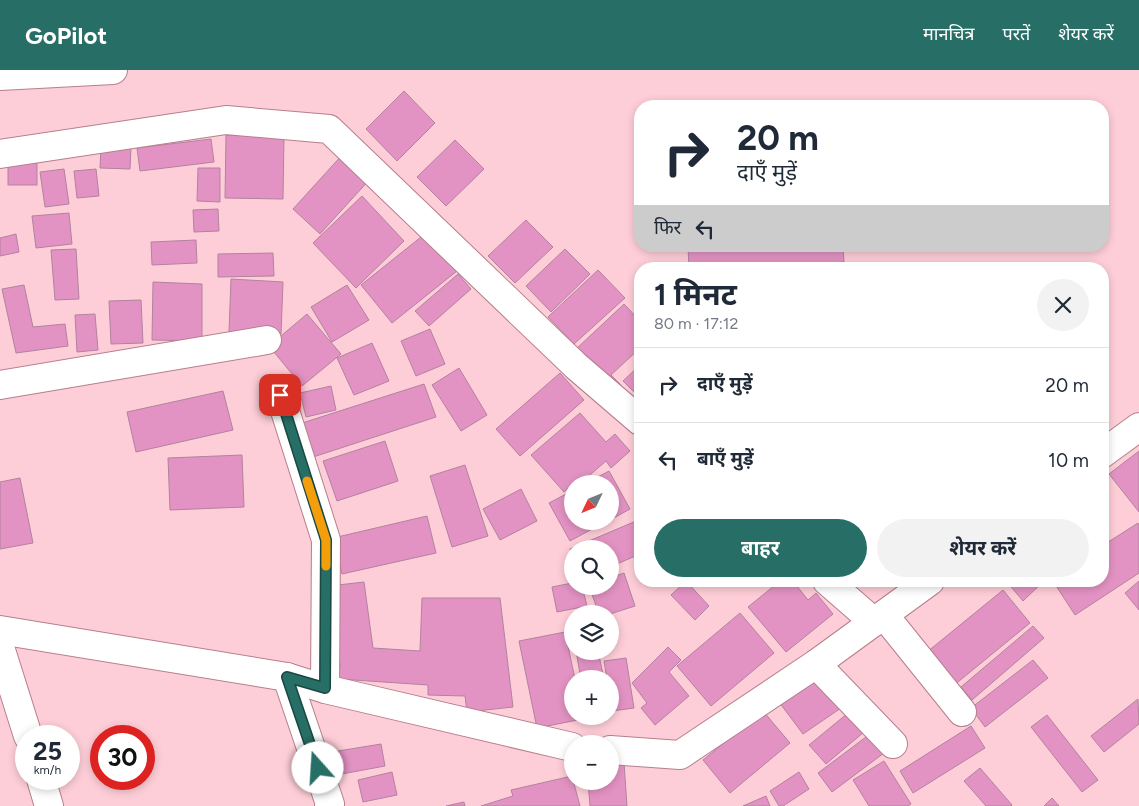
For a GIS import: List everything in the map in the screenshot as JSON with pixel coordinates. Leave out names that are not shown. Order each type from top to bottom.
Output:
[{"type":"street","points":[[0,76],[113,70]]},
{"type":"street","points":[[0,154],[226,120],[329,128],[576,366],[634,416]]},
{"type":"street","points":[[0,385],[267,340]]},
{"type":"street","points":[[280,395],[326,540],[325,688]]},
{"type":"street","points":[[1109,449],[1139,427]]},
{"type":"street","points":[[835,587],[879,618],[962,712]]},
{"type":"street","points":[[619,751],[680,755],[816,664],[922,587]]},
{"type":"street","points":[[0,630],[287,677],[325,688],[564,745]]},
{"type":"street","points":[[0,647],[25,725]]},
{"type":"street","points":[[816,664],[893,744]]},
{"type":"street","points":[[287,677],[330,804],[329,806]]},
{"type":"street","points":[[44,790],[49,806]]},
{"type":"building","points":[[404,91],[435,123],[397,161],[366,129]]},
{"type":"building","points":[[226,135],[284,137],[283,199],[225,198]]},
{"type":"building","points":[[211,139],[214,162],[140,171],[137,148]]},
{"type":"building","points":[[455,140],[484,169],[446,206],[417,177]]},
{"type":"building","points":[[101,147],[131,147],[130,169],[100,168]]},
{"type":"building","points":[[343,154],[371,178],[320,234],[293,209]]},
{"type":"building","points":[[8,163],[37,163],[37,185],[8,185]]},
{"type":"building","points":[[198,168],[220,168],[220,202],[197,201]]},
{"type":"building","points":[[64,169],[69,204],[45,207],[40,172]]},
{"type":"building","points":[[96,169],[99,196],[77,198],[74,171]]},
{"type":"building","points":[[362,196],[404,241],[356,288],[313,243]]},
{"type":"building","points":[[218,209],[219,231],[194,232],[193,210]]},
{"type":"building","points":[[69,213],[72,244],[36,248],[32,216]]},
{"type":"building","points":[[526,220],[553,247],[515,283],[488,256]]},
{"type":"building","points":[[426,233],[457,271],[392,323],[361,285]]},
{"type":"building","points":[[16,234],[19,252],[0,256],[0,238]]},
{"type":"building","points":[[196,240],[197,263],[152,265],[151,242]]},
{"type":"building","points":[[76,249],[79,299],[55,300],[51,250]]},
{"type":"building","points":[[565,249],[590,274],[551,312],[526,286]]},
{"type":"building","points":[[688,252],[843,252],[844,262],[689,262]]},
{"type":"building","points":[[273,253],[274,276],[218,277],[218,254]]},
{"type":"building","points":[[598,270],[625,298],[574,344],[548,317]]},
{"type":"building","points":[[458,274],[471,289],[429,326],[415,311]]},
{"type":"building","points":[[231,279],[283,282],[281,334],[229,332]]},
{"type":"building","points":[[153,282],[202,284],[202,341],[152,340]]},
{"type":"building","points":[[24,285],[33,327],[65,324],[68,346],[16,353],[2,289]]},
{"type":"building","points":[[347,285],[369,320],[332,342],[311,307]]},
{"type":"building","points":[[141,300],[143,343],[111,344],[109,301]]},
{"type":"building","points":[[624,304],[634,315],[634,354],[611,375],[621,385],[613,393],[574,351]]},
{"type":"building","points":[[95,314],[98,350],[77,352],[75,315]]},
{"type":"building","points":[[307,314],[341,354],[302,386],[269,346]]},
{"type":"building","points":[[430,329],[445,364],[416,376],[401,341]]},
{"type":"building","points":[[372,343],[389,381],[354,395],[337,358]]},
{"type":"building","points":[[459,368],[487,415],[461,431],[432,385]]},
{"type":"building","points":[[634,371],[634,392],[623,381]]},
{"type":"building","points":[[560,373],[584,400],[520,456],[496,429]]},
{"type":"building","points":[[424,384],[436,417],[310,458],[299,424]]},
{"type":"building","points":[[331,386],[336,410],[306,417],[300,393]]},
{"type":"building","points":[[223,391],[233,430],[136,452],[127,412]]},
{"type":"building","points":[[580,413],[606,442],[615,434],[630,451],[611,468],[606,461],[590,475],[564,475],[564,492],[531,455]]},
{"type":"building","points":[[385,441],[398,481],[337,501],[323,461]]},
{"type":"building","points":[[1139,451],[1139,512],[1109,474]]},
{"type":"building","points":[[242,455],[244,507],[170,510],[168,458]]},
{"type":"building","points":[[465,465],[488,536],[452,547],[430,476]]},
{"type":"building","points":[[609,471],[611,475],[602,475]]},
{"type":"building","points":[[20,478],[33,543],[0,549],[0,482]]},
{"type":"building","points":[[521,489],[537,521],[500,540],[483,509]]},
{"type":"building","points":[[619,489],[630,509],[619,515]]},
{"type":"building","points":[[564,495],[564,530],[590,530],[569,540],[549,503]]},
{"type":"building","points":[[427,516],[436,553],[342,574],[333,538]]},
{"type":"building","points":[[634,522],[634,557],[619,563],[619,540],[591,540],[619,530],[619,528]]},
{"type":"building","points":[[1138,523],[1139,573],[1075,615],[1057,587],[1109,587],[1109,542]]},
{"type":"building","points":[[624,573],[635,606],[619,611],[619,605],[596,605],[592,595],[619,595],[619,575]]},
{"type":"building","points":[[1139,581],[1139,610],[1125,593]]},
{"type":"building","points":[[364,582],[373,648],[420,651],[422,598],[500,598],[513,707],[467,712],[465,696],[428,695],[428,685],[339,679],[340,665],[329,586]]},
{"type":"building","points":[[564,585],[564,595],[584,595],[587,605],[564,605],[564,611],[557,612],[552,587]]},
{"type":"building","points":[[680,587],[692,587],[709,606],[695,620],[671,595]]},
{"type":"building","points":[[773,587],[798,587],[808,600],[816,593],[833,614],[786,652],[748,607]]},
{"type":"building","points":[[1011,587],[1038,587],[1023,601]]},
{"type":"building","points":[[1003,590],[1030,623],[953,686],[927,652]]},
{"type":"building","points":[[740,613],[774,653],[711,706],[677,666]]},
{"type":"building","points":[[1033,626],[1044,638],[972,700],[961,687]]},
{"type":"building","points":[[564,632],[564,660],[571,660],[573,670],[564,670],[564,723],[537,728],[519,641]]},
{"type":"building","points":[[668,647],[681,660],[669,672],[689,696],[655,725],[641,708],[647,703],[632,683]]},
{"type":"building","points":[[626,658],[634,708],[619,710],[619,670],[606,670],[604,661]]},
{"type":"building","points":[[578,660],[600,660],[602,670],[579,670]]},
{"type":"building","points":[[1033,660],[1048,678],[985,727],[971,708]]},
{"type":"building","points":[[817,674],[841,708],[803,734],[779,702]]},
{"type":"building","points":[[1138,699],[1139,724],[1104,752],[1091,736]]},
{"type":"building","points":[[763,711],[790,743],[730,793],[703,760]]},
{"type":"building","points":[[848,713],[864,732],[826,764],[809,745]]},
{"type":"building","points":[[1047,715],[1098,780],[1082,792],[1031,727]]},
{"type":"building","points":[[971,726],[985,748],[913,793],[900,771]]},
{"type":"building","points":[[870,734],[884,753],[832,792],[818,773]]},
{"type":"building","points":[[381,744],[385,766],[336,775],[332,752]]},
{"type":"building","points":[[884,761],[911,804],[908,806],[869,806],[853,780]]},
{"type":"building","points":[[619,763],[624,763],[627,806],[590,806],[589,790],[619,790]]},
{"type":"building","points":[[980,768],[1011,806],[986,806],[964,781]]},
{"type":"building","points":[[392,772],[397,795],[363,802],[358,780]]},
{"type":"building","points":[[799,772],[809,789],[783,806],[779,806],[770,791]]},
{"type":"building","points":[[564,778],[564,790],[576,790],[580,806],[481,806],[513,796],[511,790]]},
{"type":"building","points":[[766,796],[770,806],[743,806]]},
{"type":"building","points":[[1052,798],[1059,806],[1044,806]]},
{"type":"building","points":[[464,802],[465,806],[446,806]]},
{"type":"slow traffic","points":[[307,481],[326,540],[326,566]]},
{"type":"route","points":[[280,395],[326,540],[325,688],[287,677],[318,768]]}]
